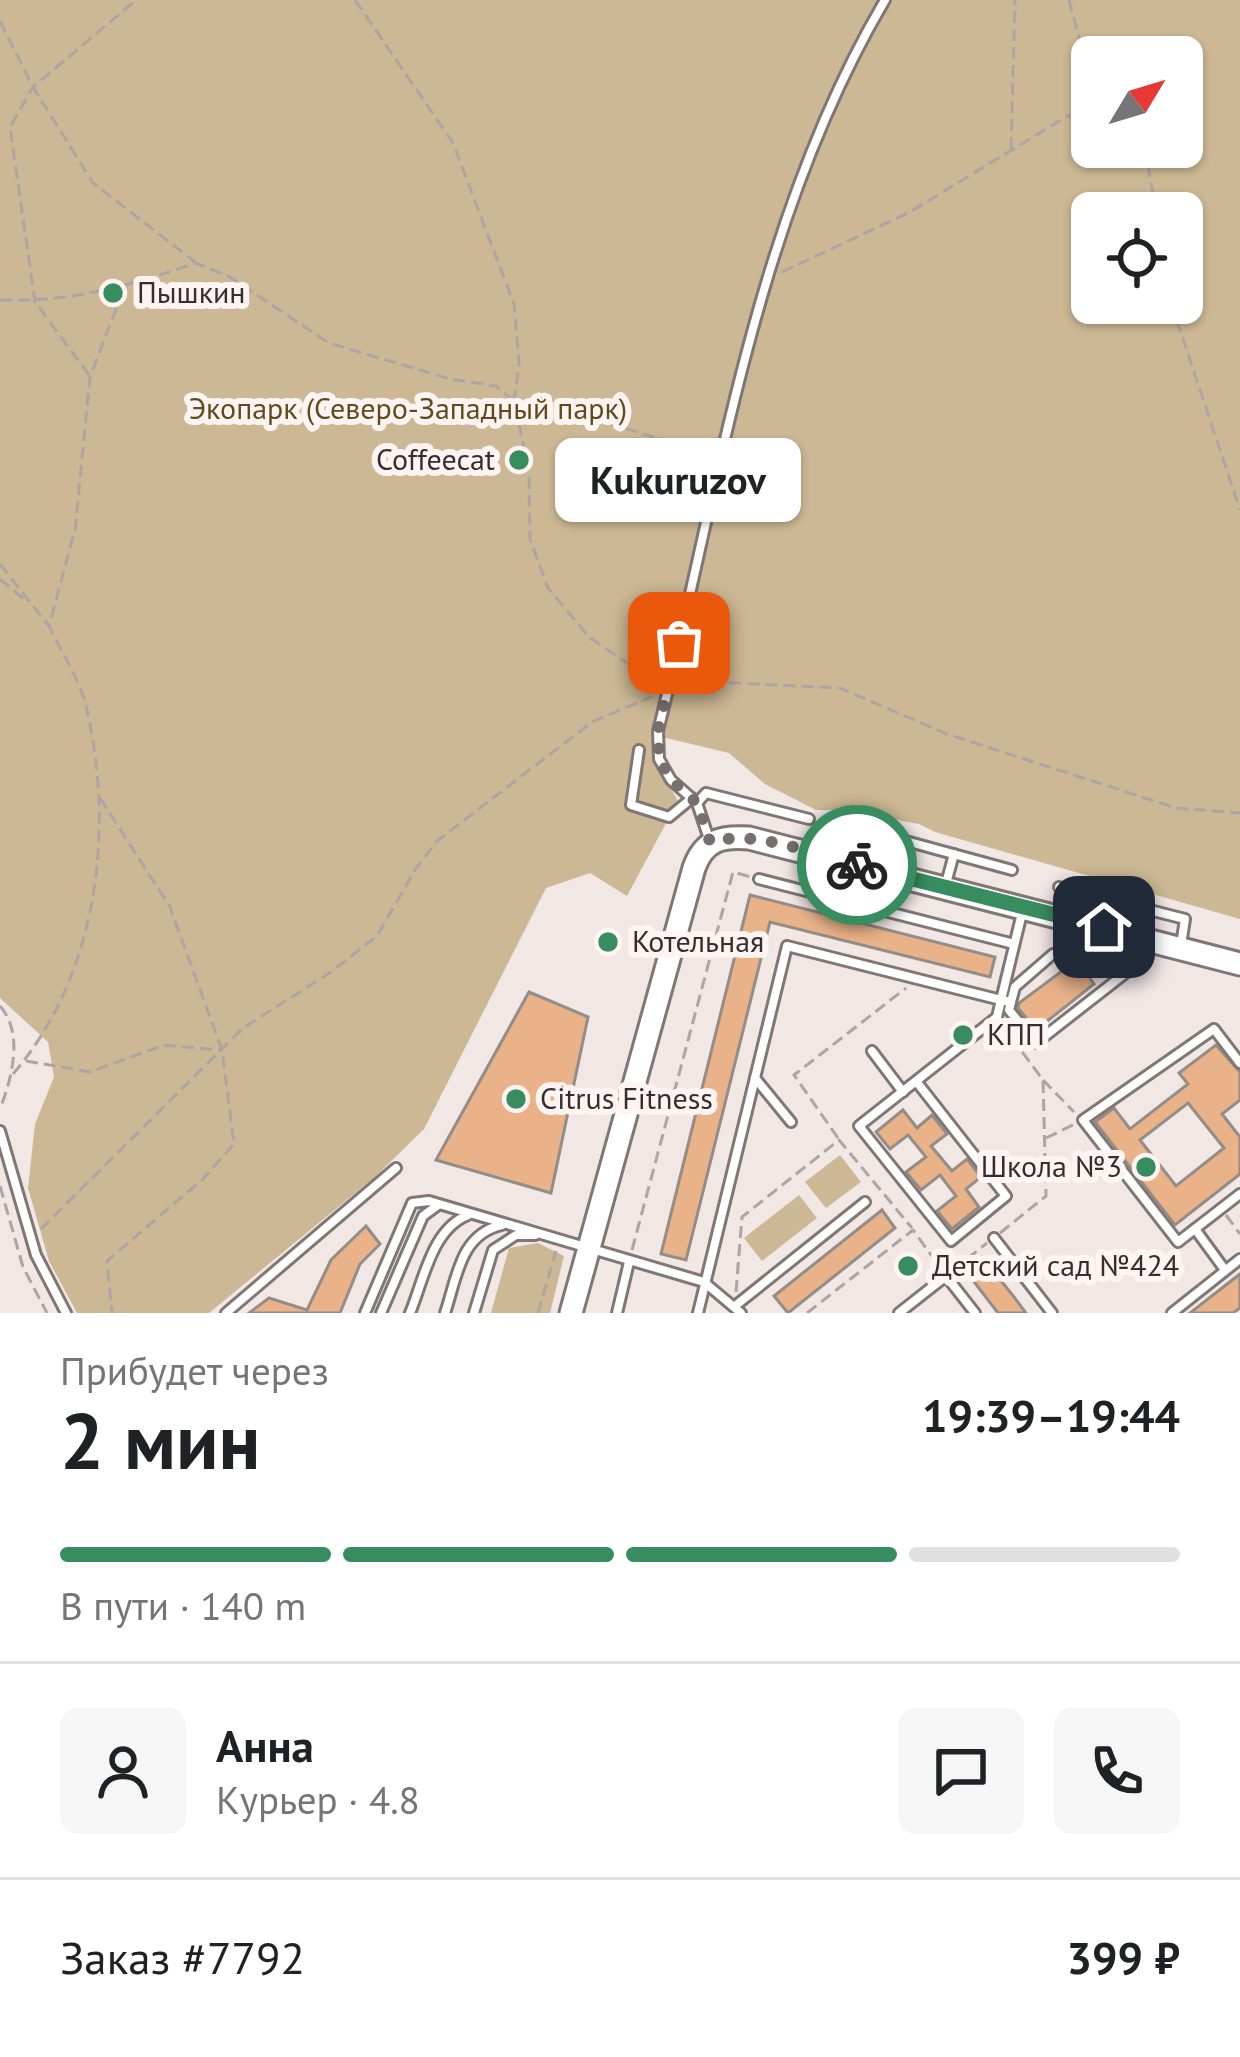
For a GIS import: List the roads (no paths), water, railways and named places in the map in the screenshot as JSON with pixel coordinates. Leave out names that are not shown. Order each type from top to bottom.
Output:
[{"type":"street","points":[[572,1313],[694,868],[699,853],[710,842],[749,838],[1240,964]]},
{"type":"lane","points":[[710,842],[695,801],[671,780],[659,759],[658,730],[776,242],[846,66],[885,0]]},
{"type":"lane","points":[[639,750],[631,805],[670,817],[706,793],[809,820]]},
{"type":"lane","points":[[836,822],[1012,870]]},
{"type":"lane","points":[[945,887],[954,854]]},
{"type":"lane","points":[[758,880],[1014,944]]},
{"type":"lane","points":[[1059,886],[1185,920],[1181,946]]},
{"type":"lane","points":[[1024,907],[1006,1001],[1036,1043],[1132,968],[1145,938]]},
{"type":"lane","points":[[698,1313],[787,946],[1006,1001]]},
{"type":"lane","points":[[916,1081],[1006,1196],[950,1241],[860,1126],[902,1092],[997,1016],[1016,987],[1053,954],[1132,968]]},
{"type":"lane","points":[[1240,1063],[1214,1029],[1083,1120],[1178,1242],[1240,1194]]},
{"type":"lane","points":[[872,1051],[902,1092]]},
{"type":"lane","points":[[754,1077],[791,1122]]},
{"type":"lane","points":[[0,1131],[30,1239],[66,1313]]},
{"type":"lane","points":[[226,1313],[396,1168]]},
{"type":"lane","points":[[365,1313],[412,1203],[439,1204],[704,1282],[738,1310],[865,1202]]},
{"type":"lane","points":[[381,1313],[423,1216],[439,1204]]},
{"type":"lane","points":[[410,1313],[442,1233],[454,1221],[472,1214]]},
{"type":"lane","points":[[445,1313],[468,1245],[478,1233],[508,1224]]},
{"type":"lane","points":[[1195,1229],[1226,1270]]},
{"type":"lane","points":[[474,1313],[493,1250],[516,1235],[544,1234]]},
{"type":"lane","points":[[994,1238],[1052,1313]]},
{"type":"lane","points":[[1172,1313],[1240,1259]]},
{"type":"lane","points":[[617,1313],[629,1262]]},
{"type":"lane","points":[[898,1313],[946,1276],[975,1313]]},
{"type":"place","name":"Пышкин","points":[[113,293]]},
{"type":"place","name":"Coffeecat","points":[[519,460]]},
{"type":"place","name":"Kukuruzov","points":[[679,643]]},
{"type":"place","name":"Котельная","points":[[608,942]]},
{"type":"place","name":"КПП","points":[[963,1035]]},
{"type":"place","name":"Citrus Fitness","points":[[516,1099]]},
{"type":"place","name":"Школа №3","points":[[1146,1167]]},
{"type":"place","name":"Детский сад №424","points":[[908,1266]]},
{"type":"park label","name":"Экопарк (Северо-Западный парк)","points":[[408,409]]}]
